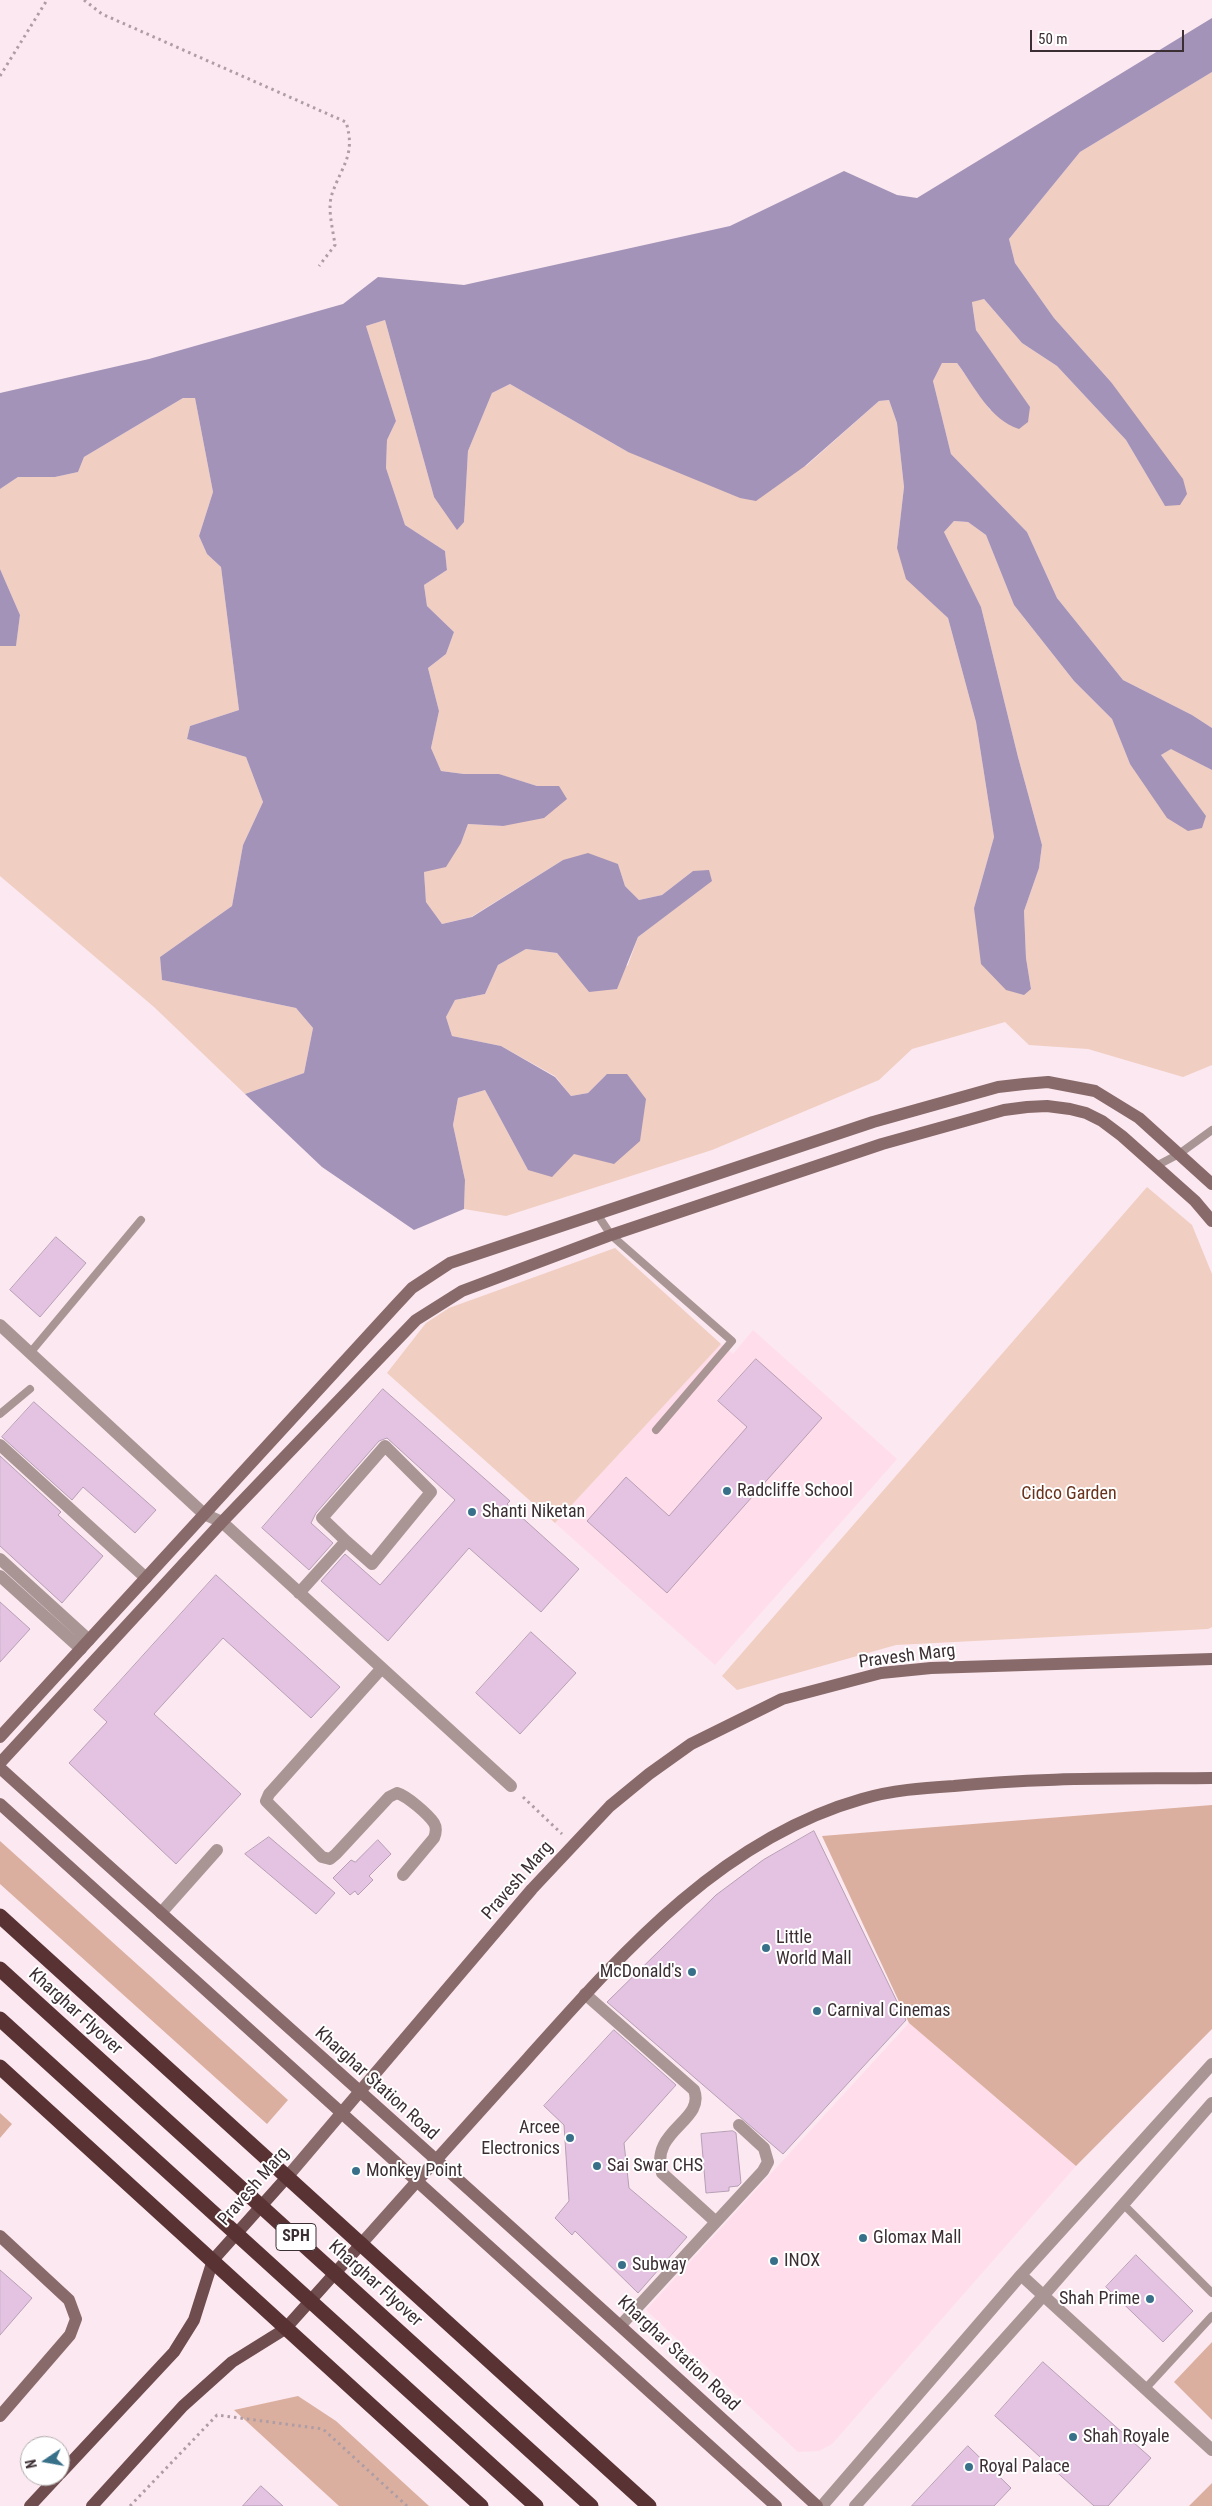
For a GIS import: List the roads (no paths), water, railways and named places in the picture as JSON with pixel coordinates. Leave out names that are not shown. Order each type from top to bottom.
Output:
[{"type":"highway","points":[[0,1916],[362,2243],[649,2506]]},
{"type":"highway","name":"Kharghar Flyover","points":[[0,1969],[591,2506]]},
{"type":"highway","name":"SPH","points":[[0,2019],[536,2506]]},
{"type":"highway","points":[[0,2067],[481,2506]]},
{"type":"main road","name":"Pravesh Marg","points":[[70,2463],[174,2352],[194,2320],[213,2260],[288,2176]]},
{"type":"main road","points":[[92,2506],[177,2412],[232,2362],[285,2329],[362,2243]]},
{"type":"main road","name":"Pravesh Marg","points":[[30,2506],[49,2486]]},
{"type":"street","points":[[0,1737],[412,1288],[450,1263],[873,1122],[998,1087],[1024,1084],[1048,1082],[1095,1091],[1138,1118],[1212,1184]]},
{"type":"street","points":[[0,1763],[222,1522],[416,1320],[462,1291],[611,1235],[882,1144],[1004,1110],[1028,1107],[1047,1106],[1086,1113],[1122,1136],[1195,1201],[1212,1221]]},
{"type":"street","points":[[0,1325],[204,1514],[222,1522],[511,1786]]},
{"type":"street","points":[[0,1445],[146,1578]]},
{"type":"street","points":[[386,1446],[431,1492],[372,1564],[346,1541],[322,1518],[386,1446]]},
{"type":"street","points":[[299,1594],[346,1541]]},
{"type":"street","points":[[0,1559],[85,1644]]},
{"type":"street","points":[[0,1576],[85,1644]]},
{"type":"street","name":"Pravesh Marg","points":[[288,2176],[526,1897],[574,1844],[610,1806],[691,1744],[782,1699],[881,1674],[932,1668],[1212,1659]]},
{"type":"street","points":[[381,1669],[269,1794],[266,1801],[322,1857],[330,1858],[336,1854],[389,1797],[397,1793],[404,1795],[434,1823],[437,1832],[403,1875]]},
{"type":"street","name":"Kharghar Station Road","points":[[0,1768],[435,2161],[621,2325],[817,2506]]},
{"type":"street","points":[[362,2243],[585,1994],[650,1928],[720,1868],[787,1826],[861,1799],[900,1791],[990,1782],[1212,1778]]},
{"type":"street","points":[[0,1804],[776,2506]]},
{"type":"street","points":[[160,1913],[217,1850]]},
{"type":"street","points":[[585,1994],[694,2090],[696,2097],[695,2106],[662,2146],[658,2156],[659,2164],[662,2173],[716,2222]]},
{"type":"street","points":[[822,2506],[1021,2275],[1212,2064]]},
{"type":"street","points":[[855,2506],[1044,2296],[1212,2103]]},
{"type":"street","points":[[621,2325],[763,2171],[768,2162],[764,2148],[738,2125]]},
{"type":"street","points":[[0,2236],[69,2300],[76,2320],[70,2335],[0,2416]]},
{"type":"street","points":[[1021,2275],[1212,2450]]},
{"type":"lane","points":[[1156,1166],[1179,1154],[1212,1130]]},
{"type":"lane","points":[[597,1214],[611,1235],[732,1340],[656,1430]]},
{"type":"lane","points":[[30,1353],[141,1220]]},
{"type":"lane","points":[[0,1414],[30,1389]]},
{"type":"lane","points":[[1124,2205],[1212,2293]]},
{"type":"lane","points":[[1145,2389],[1212,2316]]},
{"type":"place","name":"Radcliffe School","points":[[727,1491]]},
{"type":"place","name":"Shanti Niketan","points":[[472,1512]]},
{"type":"place","name":"Little World Mall","points":[[766,1948]]},
{"type":"place","name":"McDonald's","points":[[692,1972]]},
{"type":"place","name":"Carnival Cinemas","points":[[817,2011]]},
{"type":"place","name":"Arcee Electronics","points":[[570,2138]]},
{"type":"place","name":"Sai Swar CHS","points":[[597,2166]]},
{"type":"place","name":"Monkey Point","points":[[356,2171]]},
{"type":"place","name":"Glomax Mall","points":[[863,2238]]},
{"type":"place","name":"INOX","points":[[774,2261]]},
{"type":"place","name":"Subway","points":[[622,2265]]},
{"type":"place","name":"Shah Prime","points":[[1150,2299]]},
{"type":"place","name":"Shah Royale","points":[[1073,2437]]},
{"type":"place","name":"Royal Palace","points":[[969,2467]]},
{"type":"park label","name":"Cidco Garden","points":[[1069,1494]]}]
